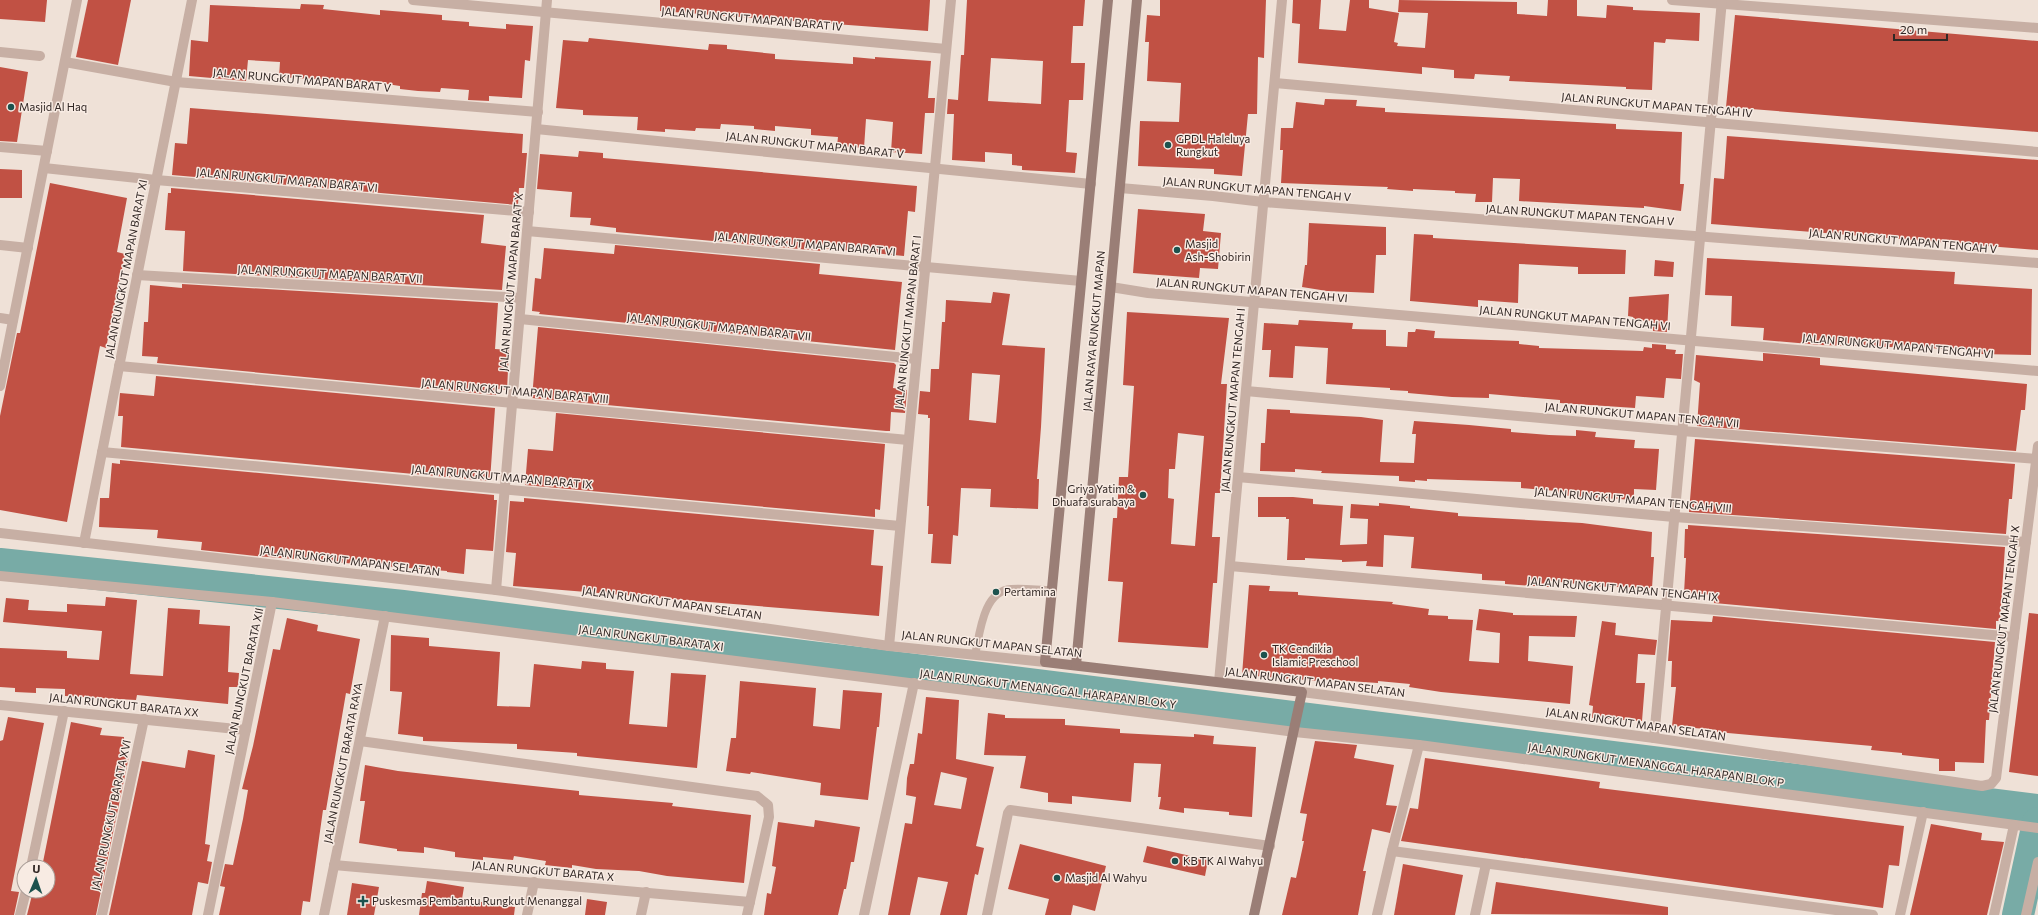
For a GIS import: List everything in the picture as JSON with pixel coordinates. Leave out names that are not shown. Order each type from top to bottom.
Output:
[{"type":"street","points":[[0,386],[77,0]]},
{"type":"street","name":"JALAN RUNGKUT MAPAN BARAT XI","points":[[84,543],[192,0]]},
{"type":"street","name":"JALAN RUNGKUT MAPAN BARAT IV","points":[[413,0],[946,49]]},
{"type":"street","name":"JALAN RUNGKUT MAPAN BARAT X","points":[[496,590],[547,0]]},
{"type":"street","name":"JALAN RUNGKUT MAPAN BARAT I","points":[[888,646],[951,0]]},
{"type":"street","name":"JALAN RAYA RUNGKUT MAPAN","points":[[1044,662],[1108,0]]},
{"type":"street","name":"JALAN RAYA RUNGKUT MAPAN","points":[[1076,665],[1137,0]]},
{"type":"street","name":"JALAN RUNGKUT MAPAN TENGAH I","points":[[1219,682],[1282,0]]},
{"type":"street","points":[[1672,0],[1722,2],[2038,28]]},
{"type":"street","points":[[1654,738],[1722,2]]},
{"type":"street","points":[[0,52],[40,56]]},
{"type":"street","name":"JALAN RUNGKUT MAPAN BARAT V","points":[[65,62],[176,82],[538,112]]},
{"type":"street","name":"JALAN RUNGKUT MAPAN TENGAH IV","points":[[1275,82],[2038,152]]},
{"type":"street","name":"JALAN RUNGKUT MAPAN BARAT V","points":[[536,129],[1091,184]]},
{"type":"street","points":[[0,147],[47,152]]},
{"type":"street","name":"JALAN RUNGKUT MAPAN BARAT VI","points":[[44,168],[156,180],[529,212]]},
{"type":"street","name":"JALAN RUNGKUT MAPAN TENGAH V","points":[[1120,188],[1263,202],[2038,263]]},
{"type":"street","name":"JALAN RUNGKUT MAPAN BARAT VI","points":[[527,231],[1081,281]]},
{"type":"street","points":[[0,244],[28,248]]},
{"type":"street","name":"JALAN RUNGKUT MAPAN BARAT VII","points":[[137,275],[521,298]]},
{"type":"street","name":"JALAN RUNGKUT MAPAN TENGAH VI","points":[[1110,287],[1148,293],[2038,371]]},
{"type":"street","points":[[0,318],[13,320]]},
{"type":"street","name":"JALAN RUNGKUT MAPAN BARAT VII","points":[[520,319],[916,359]]},
{"type":"street","name":"JALAN RUNGKUT MAPAN BARAT VIII","points":[[119,366],[908,440]]},
{"type":"street","name":"JALAN RUNGKUT MAPAN TENGAH VII","points":[[1246,391],[1682,431],[2036,459]]},
{"type":"street","name":"JALAN RUNGKUT MAPAN TENGAH X","points":[[1982,786],[1991,784],[1996,778],[2038,446]]},
{"type":"street","name":"JALAN RUNGKUT MAPAN BARAT IX","points":[[102,452],[900,526]]},
{"type":"street","name":"JALAN RUNGKUT MAPAN TENGAH VIII","points":[[1238,477],[1674,517],[2026,542]]},
{"type":"street","name":"JALAN RUNGKUT MAPAN SELATAN","points":[[0,533],[496,590],[888,646],[1076,665],[1219,682],[1302,697],[1654,738],[1982,786]]},
{"type":"street","name":"JALAN RUNGKUT MAPAN TENGAH IX","points":[[1230,566],[2014,637]]},
{"type":"street","name":"JALAN RUNGKUT BARATA XII","points":[[0,576],[272,602],[208,915]]},
{"type":"street","name":"JALAN RUNGKUT BARATA XI","points":[[272,602],[914,683]]},
{"type":"street","name":"JALAN RUNGKUT BARATA RAYA","points":[[324,915],[385,616]]},
{"type":"street","name":"JALAN RUNGKUT MENANGGAL HARAPAN BLOK Y","points":[[864,915],[914,683],[1295,729]]},
{"type":"street","points":[[1254,915],[1302,697]]},
{"type":"street","name":"JALAN RUNGKUT BARATA XX","points":[[0,705],[246,730]]},
{"type":"street","points":[[33,859],[64,711]]},
{"type":"street","name":"JALAN RUNGKUT BARATA XVI","points":[[102,915],[144,719]]},
{"type":"street","name":"JALAN RUNGKUT MENANGGAL HARAPAN BLOK P","points":[[1295,729],[2038,828]]},
{"type":"street","points":[[360,741],[757,796],[768,805],[769,817],[747,915]]},
{"type":"street","points":[[1378,915],[1392,851],[1419,745]]},
{"type":"street","points":[[987,915],[1008,813],[1010,810],[1270,846]]},
{"type":"street","points":[[1900,915],[1923,812]]},
{"type":"street","points":[[1994,915],[2018,825]]},
{"type":"street","points":[[1392,851],[1873,915]]},
{"type":"street","points":[[2026,915],[2038,862]]},
{"type":"street","points":[[1475,915],[1486,864]]},
{"type":"street","name":"JALAN RUNGKUT BARATA X","points":[[334,865],[750,902]]},
{"type":"street","points":[[527,915],[534,882]]},
{"type":"street","points":[[641,915],[646,892]]},
{"type":"street","points":[[20,915],[24,899]]},
{"type":"lane","points":[[975,655],[991,599],[1000,591],[1011,589],[1052,590]]},
{"type":"building","points":[[0,0],[47,0],[45,22],[0,19]]},
{"type":"building","points":[[88,0],[131,0],[118,65],[76,57]]},
{"type":"building","points":[[660,0],[930,0],[928,31],[660,11]]},
{"type":"building","points":[[967,0],[1085,0],[1083,26],[1073,26],[1071,63],[1085,63],[1083,100],[1069,100],[1066,152],[1077,153],[1075,173],[1022,170],[1022,166],[1012,165],[1012,154],[985,152],[985,162],[952,160],[954,114],[947,114],[948,99],[958,100],[961,55],[964,55]],"holes":[[[991,58],[1043,61],[1041,104],[988,101]]]},
{"type":"building","points":[[1160,0],[1266,0],[1264,58],[1258,57],[1257,114],[1248,114],[1242,176],[1214,174],[1214,169],[1138,166],[1140,121],[1179,122],[1181,83],[1147,81],[1149,42],[1145,42],[1147,15],[1160,16]]},
{"type":"building","points":[[1293,0],[1321,0],[1319,29],[1346,31],[1350,0],[1369,0],[1369,8],[1399,13],[1394,42],[1398,43],[1397,46],[1425,48],[1428,13],[1398,12],[1399,0],[1517,2],[1517,14],[1547,16],[1548,0],[1577,0],[1577,16],[1606,18],[1607,5],[1633,7],[1633,10],[1700,13],[1699,41],[1666,39],[1665,43],[1654,42],[1652,90],[1626,89],[1626,87],[1509,81],[1510,76],[1475,74],[1474,79],[1454,78],[1454,70],[1422,67],[1422,74],[1298,63],[1300,24],[1292,23]]},
{"type":"building","points":[[301,4],[324,5],[323,9],[380,15],[380,10],[442,15],[442,20],[469,22],[469,26],[506,29],[506,24],[533,26],[530,61],[525,60],[522,98],[489,96],[489,101],[468,100],[469,90],[441,88],[440,92],[418,91],[400,89],[400,86],[380,83],[279,77],[280,62],[248,60],[246,81],[189,76],[191,40],[208,42],[210,5],[300,9]]},
{"type":"building","points":[[1735,15],[2038,41],[2038,132],[1726,107]]},
{"type":"building","points":[[589,38],[708,50],[709,44],[727,45],[727,49],[775,54],[775,59],[853,64],[853,57],[931,61],[928,98],[935,98],[934,113],[925,113],[922,154],[891,152],[893,122],[866,119],[864,148],[837,146],[838,137],[811,135],[811,129],[775,126],[775,131],[754,129],[754,126],[721,124],[720,129],[696,128],[695,131],[665,129],[665,132],[637,130],[638,117],[583,115],[583,110],[556,108],[563,40],[588,42]]},
{"type":"building","name":"Masjid Al Haq","points":[[0,67],[28,72],[17,142],[0,141]]},
{"type":"building","points":[[1325,99],[1357,100],[1356,106],[1385,108],[1385,112],[1616,124],[1616,129],[1682,132],[1680,184],[1684,184],[1681,211],[1644,206],[1644,208],[1519,201],[1520,179],[1493,178],[1492,202],[1475,202],[1476,194],[1455,193],[1455,191],[1413,189],[1413,191],[1387,189],[1388,187],[1281,183],[1283,150],[1280,150],[1281,128],[1293,128],[1296,102],[1324,105]]},
{"type":"building","points":[[190,108],[523,134],[522,153],[527,153],[524,188],[519,188],[518,205],[172,175],[175,143],[187,144]]},
{"type":"building","points":[[1727,136],[2038,160],[2038,250],[1711,224],[1714,178],[1724,179]]},
{"type":"building","points":[[579,151],[603,153],[603,158],[917,186],[915,212],[908,211],[904,256],[822,248],[821,251],[616,232],[616,228],[590,225],[591,218],[570,217],[572,192],[537,189],[540,154],[578,157]]},
{"type":"building","points":[[0,169],[22,170],[22,198],[0,198]]},
{"type":"building","points":[[50,183],[127,198],[117,252],[125,254],[106,348],[100,346],[67,522],[0,510],[0,416],[17,333],[20,333]]},
{"type":"building","points":[[171,188],[484,215],[481,243],[506,246],[502,290],[183,271],[185,231],[165,230],[168,193],[171,193]]},
{"type":"building","name":"Masjid Ash-Shobirin","points":[[1138,209],[1205,214],[1203,231],[1221,233],[1218,269],[1200,268],[1199,278],[1133,273]]},
{"type":"building","points":[[1309,223],[1386,227],[1386,255],[1376,255],[1374,293],[1327,291],[1302,287],[1305,265],[1307,265]]},
{"type":"building","points":[[1414,234],[1433,235],[1433,238],[1626,250],[1625,274],[1578,274],[1578,267],[1519,264],[1518,303],[1478,300],[1478,307],[1410,301]]},
{"type":"building","points":[[615,245],[820,264],[819,274],[902,282],[895,350],[539,314],[540,312],[532,311],[535,278],[541,279],[544,248],[614,254]]},
{"type":"building","points":[[1707,258],[1955,272],[1954,284],[2032,289],[2031,355],[1980,354],[1980,350],[1821,345],[1763,340],[1764,328],[1731,326],[1732,296],[1705,295]]},
{"type":"building","points":[[1655,260],[1674,262],[1673,277],[1654,276]]},
{"type":"building","points":[[182,284],[498,303],[495,349],[509,350],[507,390],[497,389],[496,395],[157,363],[158,357],[142,356],[144,322],[148,322],[150,285],[182,288]]},
{"type":"building","points":[[993,292],[1010,294],[1002,345],[1045,348],[1037,479],[1039,479],[1038,509],[990,507],[991,489],[961,488],[958,536],[953,535],[951,564],[931,563],[933,534],[928,534],[929,506],[927,506],[930,418],[928,418],[928,415],[918,414],[920,391],[930,392],[931,369],[939,369],[942,322],[945,322],[946,300],[991,303]],"holes":[[[972,373],[1000,375],[996,423],[969,420]]]},
{"type":"building","points":[[1669,294],[1667,332],[1653,331],[1653,321],[1633,320],[1633,317],[1628,316],[1629,297]]},
{"type":"building","points":[[1127,312],[1229,318],[1221,384],[1227,384],[1220,493],[1215,493],[1212,537],[1220,537],[1217,583],[1213,583],[1208,648],[1118,642],[1123,582],[1108,581],[1113,518],[1117,518],[1119,477],[1128,477],[1134,386],[1123,385]],"holes":[[[1178,433],[1204,436],[1195,546],[1171,544],[1174,499],[1168,498],[1169,469],[1175,469]]]},
{"type":"building","points":[[1299,320],[1353,323],[1352,329],[1386,330],[1386,346],[1407,347],[1408,332],[1415,332],[1416,329],[1435,331],[1434,338],[1519,341],[1519,344],[1539,346],[1539,348],[1643,351],[1644,347],[1652,348],[1652,344],[1666,345],[1666,349],[1676,350],[1675,354],[1683,354],[1681,379],[1666,378],[1664,398],[1636,396],[1635,408],[1560,403],[1560,400],[1489,394],[1489,398],[1452,397],[1408,393],[1408,391],[1390,390],[1390,388],[1326,384],[1328,348],[1295,346],[1293,378],[1269,377],[1271,350],[1262,350],[1264,323],[1298,325]]},
{"type":"building","points":[[538,327],[894,363],[896,365],[893,388],[907,390],[905,413],[891,412],[890,431],[886,431],[532,398]]},
{"type":"building","points":[[1763,353],[1820,358],[1820,365],[2027,384],[2025,410],[2021,410],[2016,451],[1697,426],[1700,383],[1694,380],[1696,355],[1763,361]]},
{"type":"building","points":[[156,376],[495,408],[490,481],[121,447],[123,416],[118,416],[120,393],[154,396]]},
{"type":"building","points":[[1267,409],[1290,410],[1290,413],[1361,417],[1383,420],[1380,462],[1414,463],[1416,434],[1412,434],[1414,421],[1511,429],[1511,432],[1549,435],[1576,436],[1576,430],[1596,432],[1595,437],[1635,440],[1634,448],[1659,449],[1656,490],[1634,489],[1634,500],[1556,495],[1557,491],[1521,488],[1521,482],[1427,479],[1427,481],[1415,480],[1415,482],[1399,481],[1399,476],[1321,473],[1322,471],[1295,469],[1295,472],[1260,471],[1261,443],[1265,443]]},
{"type":"building","points":[[556,413],[885,444],[880,510],[875,509],[875,517],[525,485],[528,449],[553,451]]},
{"type":"building","points":[[1695,439],[2015,464],[2012,499],[2009,499],[2006,534],[1689,512]]},
{"type":"building","points":[[120,460],[494,495],[494,500],[497,500],[493,551],[466,549],[464,574],[447,571],[256,556],[201,550],[202,542],[157,538],[158,530],[99,527],[100,498],[109,498],[112,463],[120,464]]},
{"type":"building","points":[[1258,497],[1293,497],[1313,499],[1313,504],[1343,506],[1340,545],[1367,544],[1368,519],[1350,518],[1351,504],[1379,506],[1379,503],[1458,513],[1458,516],[1582,523],[1652,532],[1651,557],[1654,557],[1652,588],[1578,586],[1578,584],[1551,581],[1550,587],[1505,584],[1505,581],[1482,580],[1482,574],[1411,568],[1414,537],[1384,535],[1383,567],[1366,566],[1367,561],[1342,562],[1342,560],[1305,558],[1305,560],[1287,560],[1289,519],[1286,519],[1286,517],[1258,517]]},
{"type":"building","points":[[524,498],[874,530],[871,565],[883,566],[879,616],[513,586],[516,553],[506,552],[510,501],[524,502]]},
{"type":"building","points":[[1688,525],[2005,547],[2000,621],[1996,621],[1996,629],[1714,603],[1715,595],[1684,593],[1686,558],[1684,558],[1685,529],[1688,529]]},
{"type":"building","points":[[1249,585],[1270,586],[1269,591],[1298,592],[1298,595],[1393,602],[1392,604],[1429,609],[1428,615],[1448,616],[1448,619],[1473,620],[1469,661],[1499,663],[1500,633],[1476,630],[1479,609],[1513,613],[1513,615],[1577,616],[1575,637],[1529,636],[1528,661],[1573,666],[1570,704],[1441,692],[1409,687],[1410,684],[1378,681],[1378,683],[1320,679],[1320,681],[1242,675]]},
{"type":"building","points":[[106,597],[137,600],[130,674],[163,676],[168,608],[200,610],[199,624],[230,626],[228,672],[239,673],[238,687],[229,687],[228,704],[137,695],[136,700],[65,696],[65,689],[36,688],[36,693],[15,692],[15,688],[0,687],[0,648],[67,651],[67,658],[99,660],[102,631],[3,622],[6,598],[29,600],[28,610],[67,612],[67,604],[105,606]]},
{"type":"building","points":[[2029,613],[2038,614],[2038,776],[2009,772]]},
{"type":"building","points":[[1713,616],[1995,642],[1989,720],[1986,720],[1984,763],[1955,762],[1955,771],[1939,771],[1939,759],[1871,750],[1872,746],[1717,732],[1717,730],[1672,726],[1676,687],[1671,687],[1672,661],[1668,661],[1671,620],[1712,622]]},
{"type":"building","points":[[287,618],[318,625],[317,631],[360,639],[350,694],[346,693],[326,810],[323,810],[310,902],[303,901],[301,915],[219,915],[225,887],[220,886],[225,864],[233,865],[248,790],[242,789],[253,746],[273,649],[280,650]]},
{"type":"building","points":[[1602,621],[1616,623],[1615,635],[1657,640],[1655,655],[1638,654],[1636,683],[1645,683],[1642,721],[1592,718],[1593,706],[1589,705]]},
{"type":"building","points":[[391,635],[429,638],[429,646],[500,652],[497,706],[530,707],[534,664],[581,669],[582,661],[606,663],[606,669],[634,671],[629,724],[667,727],[671,673],[706,675],[697,768],[577,756],[577,753],[517,749],[517,744],[423,741],[423,737],[398,734],[402,692],[390,691]]},
{"type":"building","points":[[740,681],[816,688],[813,726],[840,729],[843,690],[882,693],[879,727],[877,727],[868,800],[820,795],[821,783],[751,772],[750,774],[726,771],[731,738],[736,738]]},
{"type":"building","points":[[926,697],[959,700],[956,759],[994,767],[976,846],[984,848],[978,875],[975,874],[967,915],[940,915],[948,882],[918,877],[910,915],[888,915],[905,823],[912,824],[916,797],[906,795],[907,778],[910,764],[914,764],[918,733],[922,734]],"holes":[[[941,772],[967,778],[961,809],[934,805]]]},
{"type":"building","points":[[988,713],[1005,715],[1005,718],[1065,719],[1065,725],[1120,729],[1120,733],[1194,737],[1194,734],[1214,736],[1213,744],[1256,747],[1252,817],[1229,815],[1229,812],[1184,808],[1184,813],[1159,809],[1161,797],[1158,797],[1161,764],[1134,763],[1131,802],[1072,796],[1072,804],[1048,802],[1048,793],[1020,788],[1026,756],[984,755]]},
{"type":"building","points":[[8,717],[44,723],[17,859],[16,859],[11,891],[16,892],[16,899],[17,899],[14,915],[0,915],[0,741],[3,740]]},
{"type":"building","points":[[71,722],[102,728],[100,735],[124,737],[123,755],[129,756],[96,915],[27,915],[31,899],[56,899],[56,859],[44,859]]},
{"type":"building","points":[[1315,741],[1357,745],[1354,758],[1394,765],[1386,805],[1397,806],[1390,833],[1372,829],[1363,871],[1366,871],[1358,915],[1282,915],[1291,877],[1296,878],[1304,841],[1302,841],[1307,814],[1300,813]]},
{"type":"building","points":[[188,750],[215,755],[205,844],[210,845],[207,861],[212,862],[208,884],[198,882],[192,915],[109,915],[142,761],[185,768]]},
{"type":"building","points":[[1425,758],[1600,782],[1599,788],[1904,826],[1899,866],[1889,865],[1883,908],[1401,841],[1410,808],[1418,809]]},
{"type":"building","points":[[365,765],[398,771],[579,791],[579,795],[673,803],[672,806],[751,815],[744,883],[667,876],[639,871],[596,869],[572,865],[572,868],[545,865],[546,861],[514,856],[513,860],[483,857],[483,860],[455,857],[455,852],[424,847],[424,853],[397,851],[397,849],[359,843],[365,801],[360,801]]},
{"type":"building","points":[[815,820],[860,827],[854,862],[851,862],[846,889],[844,889],[838,915],[764,915],[767,893],[771,894],[776,867],[772,866],[778,822],[814,827]]},
{"type":"building","points":[[1931,824],[1982,833],[1981,840],[2004,842],[1987,915],[1910,915]]},
{"type":"building","name":"Masjid Al Wahyu","points":[[1020,844],[1106,866],[1095,911],[1073,905],[1071,915],[1045,915],[1049,899],[1008,889]]},
{"type":"building","name":"KB TK Al Wahyu","points":[[1147,846],[1208,860],[1205,876],[1143,862]]},
{"type":"building","points":[[1403,864],[1463,875],[1455,915],[1394,915]]},
{"type":"building","points":[[427,881],[464,887],[462,899],[515,907],[514,915],[419,915],[422,893],[425,893]]},
{"type":"building","points":[[1496,882],[1668,907],[1668,915],[1491,914]]},
{"type":"building","name":"Puskesmas Pembantu Rungkut Menanggal","points":[[352,883],[379,887],[374,915],[347,915]]},
{"type":"building","points":[[587,899],[607,902],[605,915],[585,915]]},
{"type":"waterway","points":[[0,564],[403,606],[2038,810]]},
{"type":"waterway","points":[[2018,915],[2038,823]]},
{"type":"place","name":"Masjid Al Haq","points":[[11,107]]},
{"type":"place","name":"GPDL Haleluya Rungkut","points":[[1168,145]]},
{"type":"place","name":"Masjid Ash-Shobirin","points":[[1177,250]]},
{"type":"place","name":"Griya Yatim & Dhuafa surabaya","points":[[1143,495]]},
{"type":"place","name":"Pertamina","points":[[996,592]]},
{"type":"place","name":"TK Cendikia Islamic Preschool","points":[[1264,655]]},
{"type":"place","name":"KB TK Al Wahyu","points":[[1175,861]]},
{"type":"place","name":"Masjid Al Wahyu","points":[[1057,878]]},
{"type":"place","name":"Puskesmas Pembantu Rungkut Menanggal","points":[[363,901]]}]
